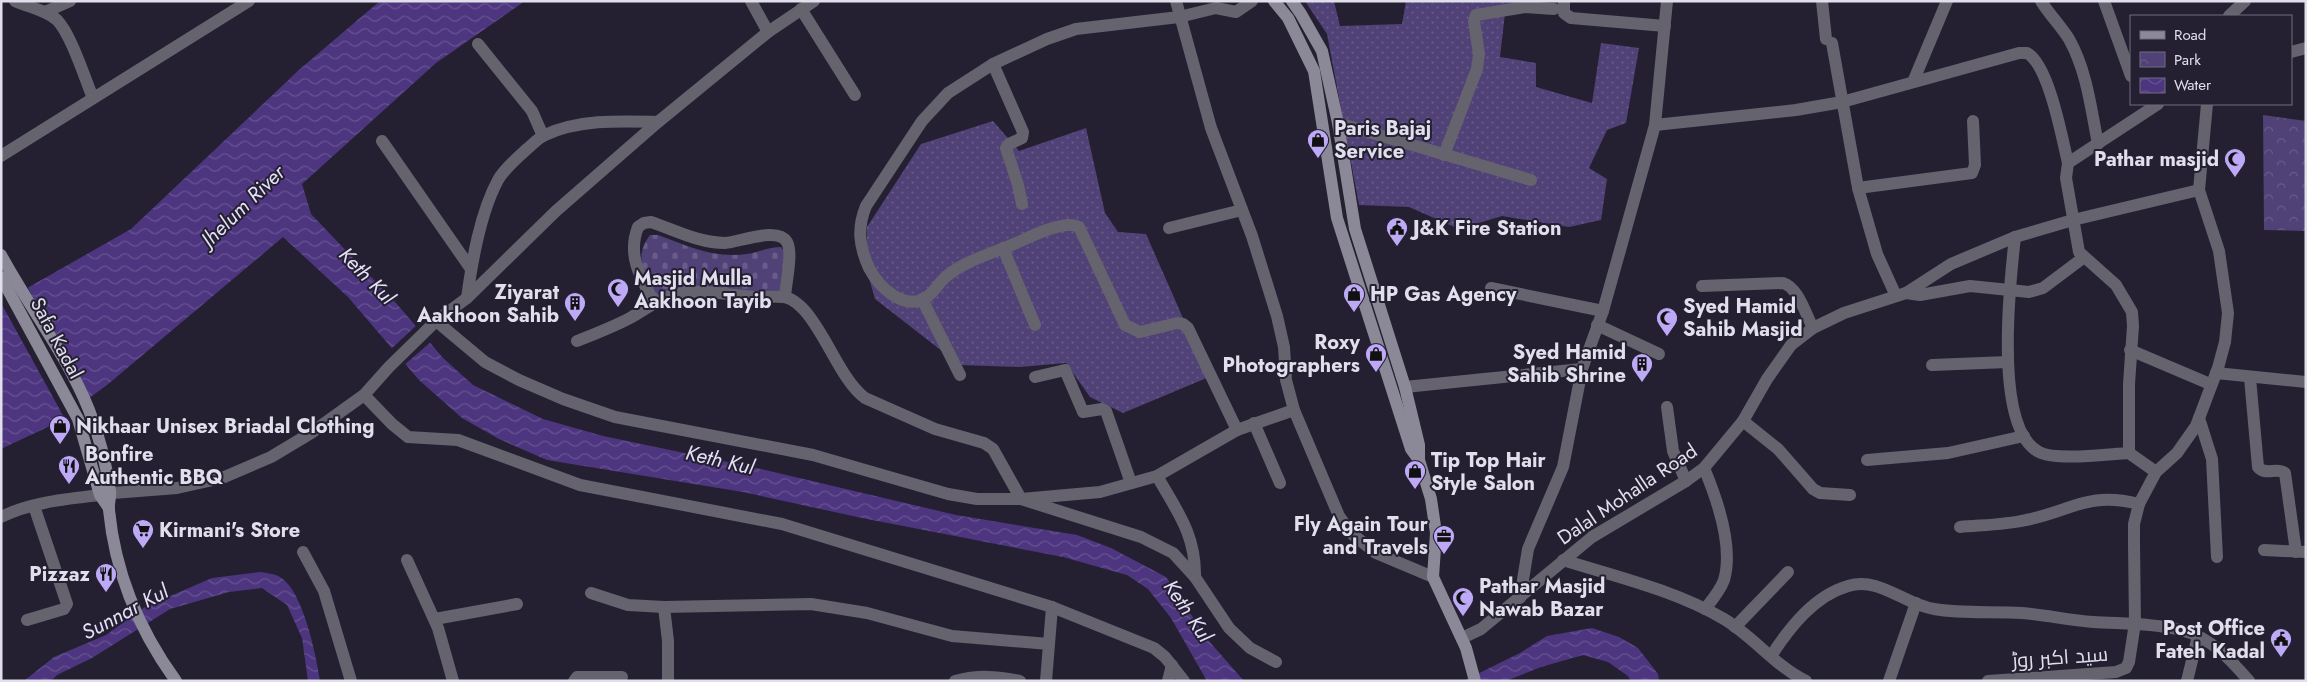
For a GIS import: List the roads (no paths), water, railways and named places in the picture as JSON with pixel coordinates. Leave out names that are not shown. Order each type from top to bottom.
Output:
[{"type":"main road","points":[[1274,1],[1288,18],[1314,71],[1337,218],[1411,449],[1419,460]]},
{"type":"main road","points":[[1292,1],[1322,51],[1338,123],[1355,229],[1405,388],[1419,445],[1419,460],[1431,499],[1436,533],[1433,577],[1464,643],[1475,681]]},
{"type":"main road","points":[[3,258],[38,314],[89,410],[100,445],[105,494],[118,559],[132,606],[150,641],[176,681]]},
{"type":"main road","name":"Safa Kadal","points":[[1,277],[78,418],[105,494]]},
{"type":"street","points":[[14,1],[45,12],[63,27],[93,98]]},
{"type":"street","points":[[45,12],[70,1]]},
{"type":"street","points":[[1,156],[249,1]]},
{"type":"street","points":[[751,1],[768,32]]},
{"type":"street","points":[[1,517],[14,511],[34,506],[105,494],[177,488],[222,478],[271,457],[311,433],[364,395],[389,366],[432,326],[467,298],[556,211],[658,122],[768,32],[814,1]]},
{"type":"street","points":[[1176,1],[1211,128],[1263,269],[1277,316],[1284,347],[1286,380],[1294,410],[1340,516],[1350,533],[1376,554],[1433,577]]},
{"type":"street","points":[[1237,430],[1188,328],[1183,324],[1177,323],[1140,332],[1125,325],[1079,227],[1069,225],[1056,227],[967,264],[948,275],[926,297],[915,301],[901,299],[886,291],[874,277],[865,259],[859,236],[860,220],[866,206],[922,121],[948,93],[994,64],[1040,42],[1076,29],[1180,17],[1216,8],[1236,12],[1252,1]]},
{"type":"street","points":[[1520,598],[1528,548],[1563,467],[1582,369],[1603,311],[1655,125],[1667,1]]},
{"type":"street","points":[[1822,1],[1858,188],[1877,254],[1901,295],[1920,296],[1970,286],[2029,292],[2043,288],[2083,258]]},
{"type":"street","points":[[1913,82],[1947,1]]},
{"type":"street","points":[[2041,1],[2068,38],[2078,57],[2084,75],[2098,144]]},
{"type":"street","points":[[2104,1],[2130,73]]},
{"type":"street","points":[[2231,15],[2245,1]]},
{"type":"street","points":[[1444,155],[1477,69],[1479,54],[1474,21],[1476,15],[1525,7],[1559,5],[1564,13],[1571,18],[1665,26]]},
{"type":"street","points":[[801,9],[855,95]]},
{"type":"street","points":[[478,44],[532,110],[543,136]]},
{"type":"street","points":[[2292,52],[2306,48]]},
{"type":"street","points":[[1655,125],[1796,110],[1842,102],[2019,53],[2027,53],[2036,62],[2046,82],[2054,105],[2068,163],[2066,178],[2079,252],[2083,258],[2116,285],[2132,312],[2129,453]]},
{"type":"street","points":[[994,64],[1023,132],[1022,138],[1008,144],[1006,148],[1022,204]]},
{"type":"street","points":[[2135,622],[2134,530],[2139,504],[2156,472],[2178,453],[2189,439],[2213,379],[2225,342],[2228,313],[2219,251],[2199,190],[2207,105]]},
{"type":"street","points":[[2068,163],[2098,144],[2143,108]]},
{"type":"street","points":[[467,298],[471,269],[488,203],[499,178],[520,155],[543,136],[572,126],[610,121],[658,122]]},
{"type":"street","points":[[1858,188],[1972,173],[1975,165],[1973,121]]},
{"type":"street","points":[[1338,123],[1531,180]]},
{"type":"street","points":[[382,141],[471,269]]},
{"type":"street","name":"Dalal Mohalla Road","points":[[1464,643],[1592,536],[1686,481],[1704,468],[1743,421],[1767,379],[1791,345],[1813,328],[1844,313],[1901,295],[1951,264],[2014,237],[2073,220],[2199,190]]},
{"type":"street","points":[[1169,228],[1242,210]]},
{"type":"street","points":[[654,302],[638,273],[633,246],[638,227],[644,223],[651,222],[707,241],[724,243],[773,235],[782,237],[787,243],[789,251],[785,296]]},
{"type":"street","points":[[2014,237],[2009,290],[2008,378],[2012,402],[2024,436],[2032,448],[2046,455],[2129,453],[2156,472]]},
{"type":"street","points":[[1003,248],[1035,324]]},
{"type":"street","points":[[1702,286],[1789,284],[1794,290],[1813,328]]},
{"type":"street","points":[[1491,288],[1603,311]]},
{"type":"street","points":[[577,341],[617,325],[654,302],[674,294],[695,292],[759,298],[785,296],[797,302],[807,312],[826,339],[856,391],[865,398],[935,429],[984,443],[993,449],[1021,499],[1141,537],[1173,553],[1194,577],[1229,628],[1250,648],[1276,662]]},
{"type":"street","points":[[922,299],[960,375]]},
{"type":"street","points":[[1597,325],[1659,354]]},
{"type":"street","points":[[432,326],[485,362],[519,380],[563,399],[615,417],[813,455],[948,494],[977,499],[1021,499],[1100,492],[1157,476],[1237,430],[1294,410]]},
{"type":"street","points":[[2130,350],[2213,379],[2250,378],[2306,382]]},
{"type":"street","points":[[1932,365],[2008,362]]},
{"type":"street","points":[[1405,388],[1582,369]]},
{"type":"street","points":[[1035,377],[1065,370],[1083,412],[1102,409],[1106,411],[1131,483]]},
{"type":"street","points":[[2250,378],[2258,467],[2264,471],[2282,470],[2285,473],[2301,552],[2264,550]]},
{"type":"street","points":[[364,395],[392,424],[408,437],[426,440],[458,440],[580,485],[782,524],[1052,607],[1154,648],[1172,665],[1184,681]]},
{"type":"street","points":[[1667,407],[1673,451],[1686,481]]},
{"type":"street","points":[[2198,418],[2212,459],[2217,557]]},
{"type":"street","points":[[1743,421],[1778,449],[1814,489],[1820,493],[1850,495]]},
{"type":"street","points":[[1254,424],[1280,483]]},
{"type":"street","points":[[1867,460],[1948,453],[2024,436]]},
{"type":"street","points":[[1704,468],[1717,498],[1724,524],[1726,554],[1724,580],[1706,609]]},
{"type":"street","points":[[1157,476],[1189,532],[1195,556],[1194,577]]},
{"type":"street","points":[[1960,527],[2028,520],[2094,500],[2109,498],[2139,504]]},
{"type":"street","points":[[27,620],[64,609],[67,604],[34,506]]},
{"type":"street","points":[[303,552],[324,591],[351,681]]},
{"type":"street","points":[[407,560],[435,619],[453,681]]},
{"type":"street","points":[[1563,560],[1629,579],[1706,609],[1735,627],[1786,670],[1800,679]]},
{"type":"street","points":[[1735,627],[1788,572]]},
{"type":"street","points":[[1771,656],[1781,640],[1815,603],[1849,585],[1866,583],[1932,609],[2021,613],[2094,622],[2135,622],[2184,631],[2198,636],[2222,654],[2249,681]]},
{"type":"street","points":[[591,593],[628,605],[664,607],[812,604],[867,613],[952,636],[1049,644]]},
{"type":"street","points":[[1889,681],[1916,603]]},
{"type":"street","points":[[435,619],[517,604]]},
{"type":"street","points":[[664,607],[668,641],[668,681]]},
{"type":"street","points":[[1046,681],[1052,607]]},
{"type":"street","name":"سید اکبر روڑ","points":[[1988,681],[2116,672],[2126,668],[2130,662],[2135,622]]},
{"type":"street","points":[[2188,681],[2198,636]]},
{"type":"street","points":[[1168,681],[1172,665]]},
{"type":"street","points":[[574,681],[577,676],[622,676]]},
{"type":"street","points":[[955,681],[971,676],[999,676],[1020,681]]},
{"type":"water","points":[[380,1],[525,1],[436,63],[302,184],[311,214],[396,303],[443,358],[473,385],[543,419],[603,436],[761,469],[956,515],[1077,535],[1111,548],[1166,577],[1208,640],[1244,681],[1207,681],[1171,618],[1148,589],[1127,575],[1063,557],[862,518],[743,492],[547,460],[499,439],[462,418],[419,380],[348,297],[283,237],[107,385],[52,425],[1,449],[1,303],[131,229],[300,69]]},
{"type":"water","points":[[261,572],[280,577],[288,584],[295,595],[307,624],[320,681],[308,681],[302,638],[287,605],[262,588],[229,592],[170,609],[92,658],[57,675],[51,681],[24,681],[54,657],[106,635],[145,607],[212,578]]},
{"type":"water","points":[[1592,628],[1619,637],[1638,648],[1658,674],[1659,681],[1631,681],[1628,676],[1608,662],[1583,655],[1541,667],[1506,681],[1463,681],[1520,653],[1547,636]]},
{"type":"place","name":"Paris Bajaj Service","points":[[1318,159]]},
{"type":"place","name":"Pathar masjid","points":[[2235,178]]},
{"type":"place","name":"J&K Fire Station","points":[[1397,247]]},
{"type":"place","name":"Masjid Mulla Aakhoon Tayib","points":[[618,308]]},
{"type":"place","name":"HP Gas Agency","points":[[1354,313]]},
{"type":"place","name":"Ziyarat Aakhoon Sahib","points":[[575,322]]},
{"type":"place","name":"Syed Hamid Sahib Masjid","points":[[1667,337]]},
{"type":"place","name":"Roxy Photographers","points":[[1376,373]]},
{"type":"place","name":"Syed Hamid Sahib Shrine","points":[[1642,383]]},
{"type":"place","name":"Nikhaar Unisex Briadal Clothing","points":[[60,445]]},
{"type":"place","name":"Bonfire Authentic BBQ","points":[[69,485]]},
{"type":"place","name":"Tip Top Hair Style Salon","points":[[1415,490]]},
{"type":"place","name":"Kirmani's Store","points":[[143,549]]},
{"type":"place","name":"Fly Again Tour and Travels","points":[[1444,555]]},
{"type":"place","name":"Pizzaz","points":[[106,593]]},
{"type":"place","name":"Pathar Masjid Nawab Bazar","points":[[1463,617]]},
{"type":"place","name":"Post Office Fateh Kadal","points":[[2281,658]]},
{"type":"water label","name":"Jhelum River","points":[[243,206]]},
{"type":"water label","name":"Keth Kul","points":[[367,276]]},
{"type":"water label","name":"Keth Kul","points":[[720,460]]},
{"type":"water label","name":"Keth Kul","points":[[1188,611]]},
{"type":"water label","name":"Sunnar Kul","points":[[125,612]]}]
